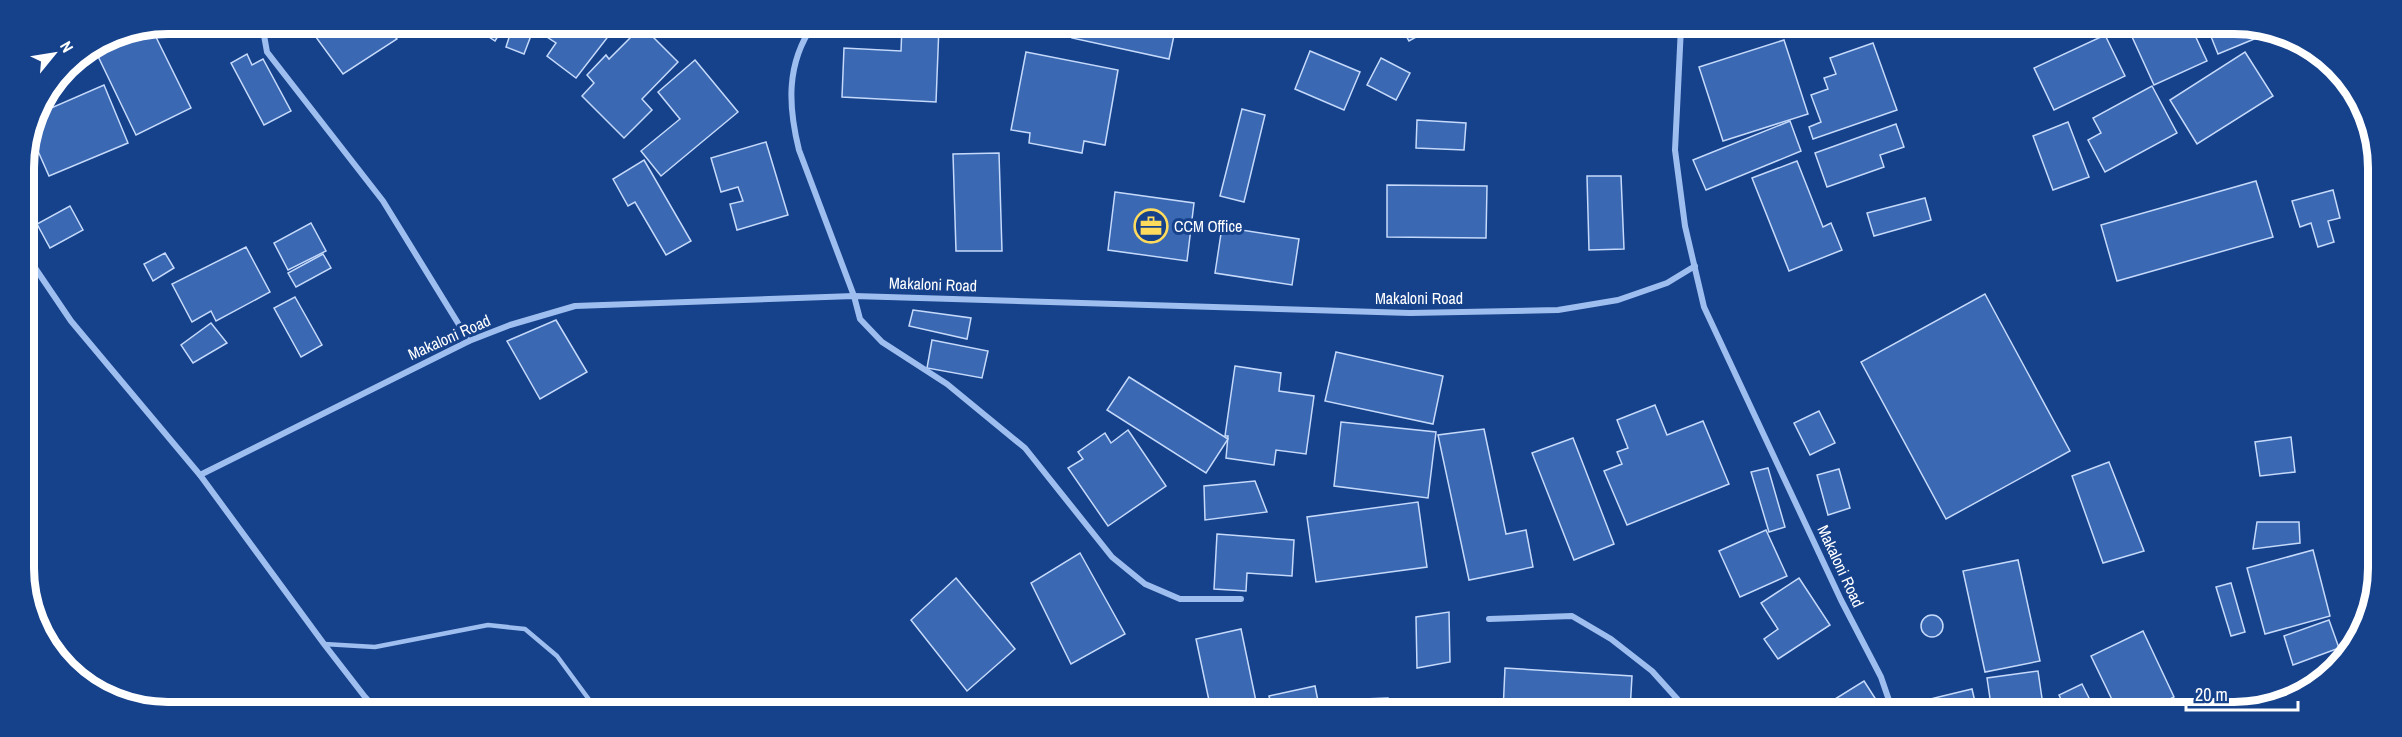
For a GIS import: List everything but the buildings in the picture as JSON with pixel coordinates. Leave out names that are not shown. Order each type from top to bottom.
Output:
[{"type":"street","name":"Makaloni Road","points":[[1681,34],[1675,150],[1685,226],[1704,307],[1841,600],[1881,677],[1890,702]]},
{"type":"street","points":[[264,35],[267,52],[383,201],[468,341]]},
{"type":"street","points":[[807,35],[794,61],[793,127],[799,150],[854,296],[860,319],[882,342],[947,384],[1025,448],[1112,557],[1145,584],[1180,599],[1241,599]]},
{"type":"street","name":"Makaloni Road","points":[[200,476],[468,341],[510,325],[575,306],[854,296],[1410,313],[1558,310],[1618,300],[1667,283],[1695,266]]},
{"type":"street","points":[[35,267],[71,321],[200,476],[369,702]]},
{"type":"street","points":[[1489,619],[1572,616],[1611,639],[1652,670],[1681,702]]},
{"type":"lane","points":[[324,644],[375,647],[488,625],[525,629],[557,656],[591,702]]},
{"type":"place","name":"CCM Office","points":[[1151,226]]}]
